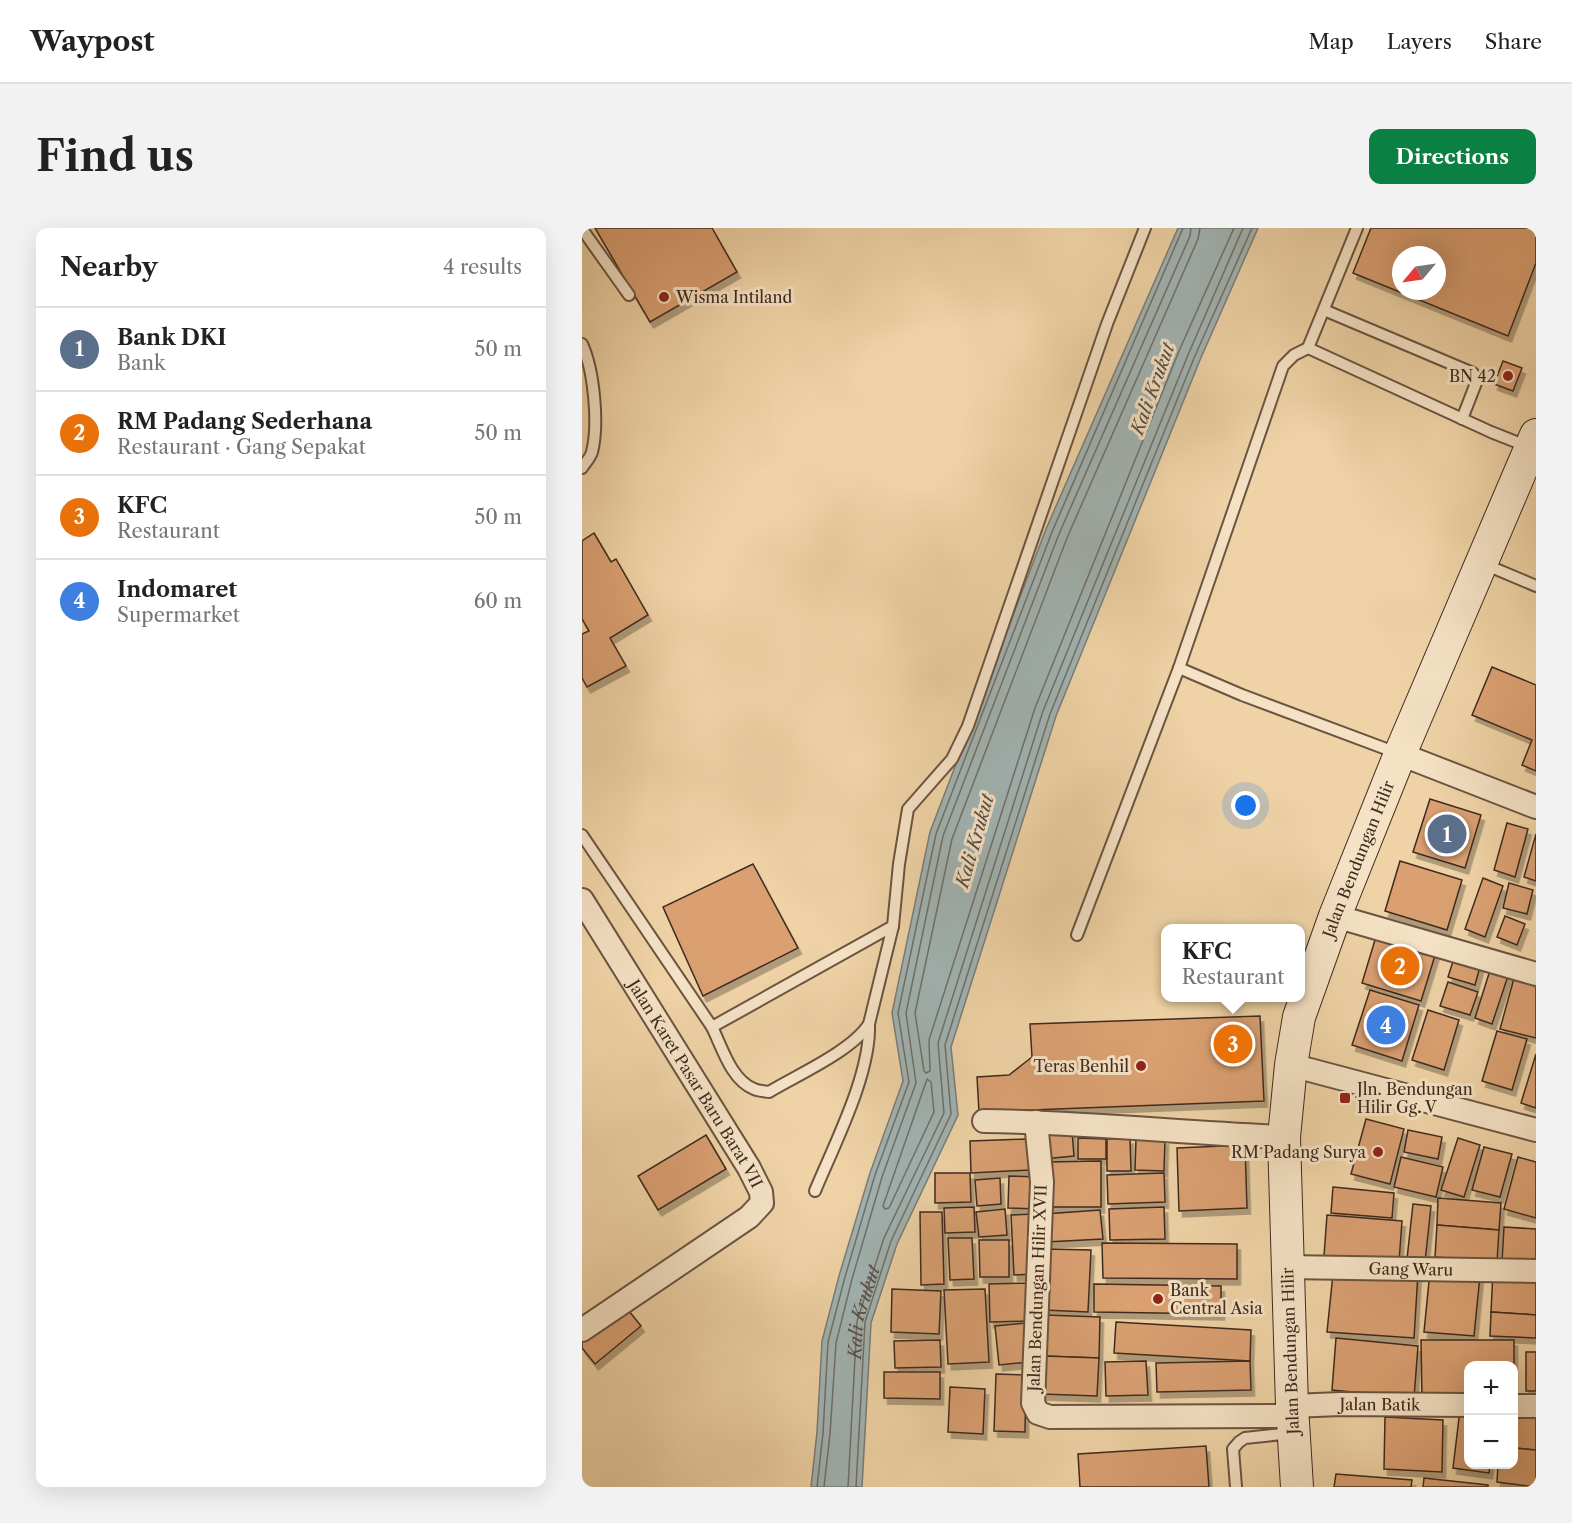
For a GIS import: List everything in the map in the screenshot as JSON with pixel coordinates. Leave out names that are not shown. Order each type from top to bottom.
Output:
[{"type":"street","name":"Jalan Bendungan Hilir","points":[[1305,1000],[1335,916],[1400,754],[1533,441]]},
{"type":"street","points":[[1400,754],[1536,807]]},
{"type":"street","name":"Jalan Karet Pasar Baru Barat VII","points":[[582,900],[749,1168],[761,1192],[762,1203],[749,1218],[582,1330]]},
{"type":"street","points":[[1335,916],[1536,974]]},
{"type":"street","name":"Jalan Bendungan Hilir","points":[[1297,1487],[1287,1267],[1284,1137],[1291,1065],[1299,1017],[1304,1002]]},
{"type":"street","points":[[1291,1065],[1536,1130]]},
{"type":"street","points":[[984,1121],[1284,1137]]},
{"type":"street","name":"Jalan Bendungan Hilir XVII","points":[[1036,1122],[1042,1182],[1033,1403],[1038,1413],[1050,1418],[1293,1419]]},
{"type":"street","name":"Gang Waru","points":[[1287,1267],[1536,1271]]},
{"type":"street","name":"Jalan Batik","points":[[1293,1419],[1340,1404],[1464,1405]]},
{"type":"street","points":[[1518,1406],[1536,1406]]},
{"type":"lane","points":[[815,1191],[852,1102],[869,1040],[869,1024],[893,926],[899,864],[908,809],[952,759],[968,726],[1107,324],[1145,228]]},
{"type":"lane","points":[[1077,935],[1179,668],[1283,366],[1294,355],[1308,348],[1357,228]]},
{"type":"lane","points":[[582,229],[629,295]]},
{"type":"lane","points":[[1324,310],[1473,373],[1476,383],[1462,419]]},
{"type":"lane","points":[[582,344],[588,358],[595,406],[592,454],[582,468]]},
{"type":"lane","points":[[1308,348],[1462,419],[1533,441]]},
{"type":"lane","points":[[1481,563],[1536,586]]},
{"type":"lane","points":[[1179,668],[1242,695],[1400,754]]},
{"type":"lane","points":[[582,835],[712,1027],[733,1070],[743,1082],[754,1089],[769,1092],[850,1045],[869,1024]]},
{"type":"lane","points":[[712,1027],[893,926]]},
{"type":"lane","points":[[1236,1487],[1233,1449],[1245,1438],[1293,1419]]},
{"type":"water","name":"Kali Krukut","points":[[1178,228],[1258,228],[1200,360],[1056,716],[951,1047],[958,1115],[897,1244],[871,1323],[862,1487],[811,1487],[817,1432],[822,1341],[870,1173],[903,1081],[892,1013],[930,832],[1046,529]]},
{"type":"building","name":"Wisma Intiland","points":[[595,228],[712,228],[737,272],[650,322]]},
{"type":"building","points":[[1371,228],[1536,228],[1536,263],[1508,336],[1419,300],[1446,300],[1446,246],[1392,246],[1392,289],[1353,273]]},
{"type":"building","name":"BN 42","points":[[1503,361],[1522,368],[1513,391],[1494,384]]},
{"type":"building","points":[[594,533],[611,562],[616,559],[648,615],[610,638],[626,666],[587,687],[582,678],[582,634],[589,631],[582,619],[582,541]]},
{"type":"building","points":[[1492,667],[1536,685],[1536,771],[1522,765],[1532,740],[1472,715]]},
{"type":"building","points":[[1430,799],[1481,815],[1465,868],[1413,852]]},
{"type":"building","points":[[1507,823],[1528,829],[1515,877],[1494,870]]},
{"type":"building","points":[[1536,834],[1536,881],[1524,877]]},
{"type":"building","points":[[1400,861],[1462,880],[1447,930],[1385,911]]},
{"type":"building","points":[[753,864],[798,948],[703,996],[663,907]]},
{"type":"building","points":[[1483,878],[1503,886],[1485,937],[1465,929]]},
{"type":"building","points":[[1509,883],[1533,890],[1527,914],[1503,908]]},
{"type":"building","points":[[1505,916],[1525,924],[1517,945],[1497,937]]},
{"type":"building","points":[[1378,930],[1437,949],[1421,1001],[1362,983]]},
{"type":"building","points":[[1455,955],[1481,963],[1475,985],[1448,977]]},
{"type":"building","points":[[1492,964],[1510,970],[1492,1024],[1475,1018]]},
{"type":"building","points":[[1516,971],[1536,977],[1536,1038],[1500,1029]]},
{"type":"building","points":[[1448,982],[1478,992],[1470,1015],[1440,1006]]},
{"type":"building","points":[[1370,990],[1419,1005],[1402,1061],[1352,1045]]},
{"type":"building","points":[[1428,1010],[1459,1020],[1444,1070],[1412,1060]]},
{"type":"building","name":"Teras Benhil","points":[[1260,1016],[1264,1101],[979,1112],[977,1077],[1009,1075],[1032,1057],[1030,1024]]},
{"type":"building","points":[[1497,1031],[1527,1039],[1512,1090],[1482,1081]]},
{"type":"building","points":[[1536,1054],[1536,1108],[1521,1103]]},
{"type":"building","name":"RM Padang Surya","points":[[1366,1119],[1404,1129],[1390,1184],[1351,1174]]},
{"type":"building","points":[[1408,1130],[1442,1137],[1438,1159],[1404,1152]]},
{"type":"building","points":[[1072,1131],[1074,1156],[1043,1159],[1040,1134]]},
{"type":"building","points":[[706,1135],[726,1169],[658,1210],[638,1176]]},
{"type":"building","points":[[1078,1138],[1106,1139],[1106,1159],[1078,1159]]},
{"type":"building","points":[[1130,1138],[1131,1171],[1107,1171],[1107,1139]]},
{"type":"building","points":[[1458,1138],[1480,1145],[1464,1197],[1441,1190]]},
{"type":"building","points":[[1029,1139],[1030,1170],[971,1173],[970,1141]]},
{"type":"building","points":[[1136,1139],[1165,1139],[1164,1171],[1135,1170]]},
{"type":"building","points":[[1245,1145],[1247,1208],[1179,1211],[1177,1148]]},
{"type":"building","points":[[1484,1147],[1512,1154],[1500,1197],[1472,1190]]},
{"type":"building","points":[[1401,1157],[1443,1167],[1436,1197],[1394,1187]]},
{"type":"building","points":[[1518,1157],[1536,1162],[1536,1218],[1504,1209]]},
{"type":"building","points":[[1101,1161],[1101,1207],[1047,1207],[1046,1162]]},
{"type":"building","points":[[935,1173],[970,1173],[971,1202],[935,1203]]},
{"type":"building","points":[[1164,1173],[1165,1202],[1108,1204],[1107,1175]]},
{"type":"building","points":[[1009,1176],[1037,1177],[1036,1209],[1008,1208]]},
{"type":"building","points":[[1000,1178],[1001,1204],[977,1206],[975,1180]]},
{"type":"building","points":[[1333,1187],[1394,1193],[1392,1218],[1331,1213]]},
{"type":"building","points":[[1438,1198],[1501,1203],[1499,1230],[1437,1225]]},
{"type":"building","points":[[1413,1204],[1431,1206],[1425,1262],[1407,1259]]},
{"type":"building","points":[[974,1207],[975,1232],[945,1233],[944,1208]]},
{"type":"building","points":[[1164,1207],[1165,1239],[1110,1240],[1109,1209]]},
{"type":"building","points":[[1005,1209],[1007,1235],[979,1237],[976,1212]]},
{"type":"building","points":[[1100,1210],[1103,1239],[1046,1242],[1044,1214]]},
{"type":"building","points":[[920,1212],[942,1212],[944,1284],[921,1285]]},
{"type":"building","points":[[1034,1214],[1037,1274],[1014,1275],[1011,1215]]},
{"type":"building","points":[[1327,1215],[1402,1221],[1399,1262],[1324,1256]]},
{"type":"building","points":[[1437,1225],[1499,1230],[1497,1262],[1435,1257]]},
{"type":"building","points":[[1504,1227],[1536,1229],[1536,1264],[1502,1262]]},
{"type":"building","points":[[948,1238],[972,1238],[974,1279],[950,1280]]},
{"type":"building","points":[[979,1240],[1009,1240],[1009,1277],[980,1277]]},
{"type":"building","points":[[1102,1243],[1237,1244],[1237,1279],[1103,1278]]},
{"type":"building","points":[[1046,1249],[1091,1250],[1088,1312],[1044,1310]]},
{"type":"building","points":[[1430,1271],[1480,1276],[1474,1336],[1424,1332]]},
{"type":"building","points":[[1493,1271],[1536,1273],[1536,1315],[1491,1312]]},
{"type":"building","points":[[1418,1273],[1414,1338],[1327,1332],[1333,1274]]},
{"type":"building","points":[[1030,1283],[1032,1321],[990,1322],[989,1284]]},
{"type":"building","name":"Bank Central Asia","points":[[1094,1284],[1221,1286],[1221,1314],[1094,1312]]},
{"type":"building","points":[[892,1289],[941,1291],[939,1334],[891,1332]]},
{"type":"building","points":[[985,1289],[989,1362],[948,1364],[944,1290]]},
{"type":"building","points":[[625,1306],[641,1326],[595,1364],[582,1348],[582,1341]]},
{"type":"building","points":[[1491,1312],[1536,1315],[1536,1338],[1490,1336]]},
{"type":"building","points":[[1045,1315],[1100,1317],[1099,1358],[1044,1356]]},
{"type":"building","points":[[1116,1322],[1251,1330],[1250,1361],[1114,1353]]},
{"type":"building","points":[[1026,1323],[1029,1362],[999,1365],[995,1326]]},
{"type":"building","points":[[1336,1338],[1418,1346],[1414,1398],[1332,1390]]},
{"type":"building","points":[[940,1340],[941,1367],[895,1368],[894,1341]]},
{"type":"building","points":[[1421,1340],[1514,1340],[1514,1361],[1464,1361],[1464,1399],[1422,1399]]},
{"type":"building","points":[[1526,1352],[1536,1352],[1536,1391],[1526,1391]]},
{"type":"building","points":[[1044,1356],[1099,1358],[1097,1396],[1042,1394]]},
{"type":"building","points":[[1146,1361],[1148,1395],[1106,1396],[1105,1362]]},
{"type":"building","points":[[1250,1361],[1251,1390],[1157,1392],[1156,1363]]},
{"type":"building","points":[[884,1372],[940,1372],[940,1399],[884,1398]]},
{"type":"building","points":[[996,1374],[1026,1375],[1025,1432],[994,1431]]},
{"type":"building","points":[[950,1387],[985,1389],[983,1434],[948,1432]]},
{"type":"building","points":[[1460,1410],[1464,1410],[1464,1469],[1489,1469],[1489,1473],[1453,1468]]},
{"type":"building","points":[[1518,1411],[1536,1413],[1536,1450],[1518,1448]]},
{"type":"building","points":[[1385,1417],[1443,1420],[1442,1472],[1384,1469]]},
{"type":"building","points":[[1206,1446],[1209,1487],[1080,1487],[1078,1454]]},
{"type":"building","points":[[1518,1448],[1536,1450],[1536,1487],[1497,1482],[1498,1469],[1518,1469]]},
{"type":"building","points":[[1336,1474],[1412,1480],[1411,1487],[1334,1487]]},
{"type":"building","points":[[1424,1478],[1488,1485],[1488,1487],[1423,1487]]},
{"type":"place","name":"Wisma Intiland","points":[[664,297]]},
{"type":"place","name":"BN 42","points":[[1508,376]]},
{"type":"place","name":"Bank DKI","points":[[1447,834]]},
{"type":"place","name":"RM Padang Sederhana","points":[[1400,966]]},
{"type":"place","name":"Indomaret","points":[[1386,1025]]},
{"type":"place","name":"KFC","points":[[1233,1044]]},
{"type":"place","name":"Teras Benhil","points":[[1141,1066]]},
{"type":"place","name":"Jln. Bendungan Hilir Gg. V","points":[[1345,1098]]},
{"type":"place","name":"RM Padang Surya","points":[[1378,1152]]},
{"type":"place","name":"Bank Central Asia","points":[[1158,1299]]}]
